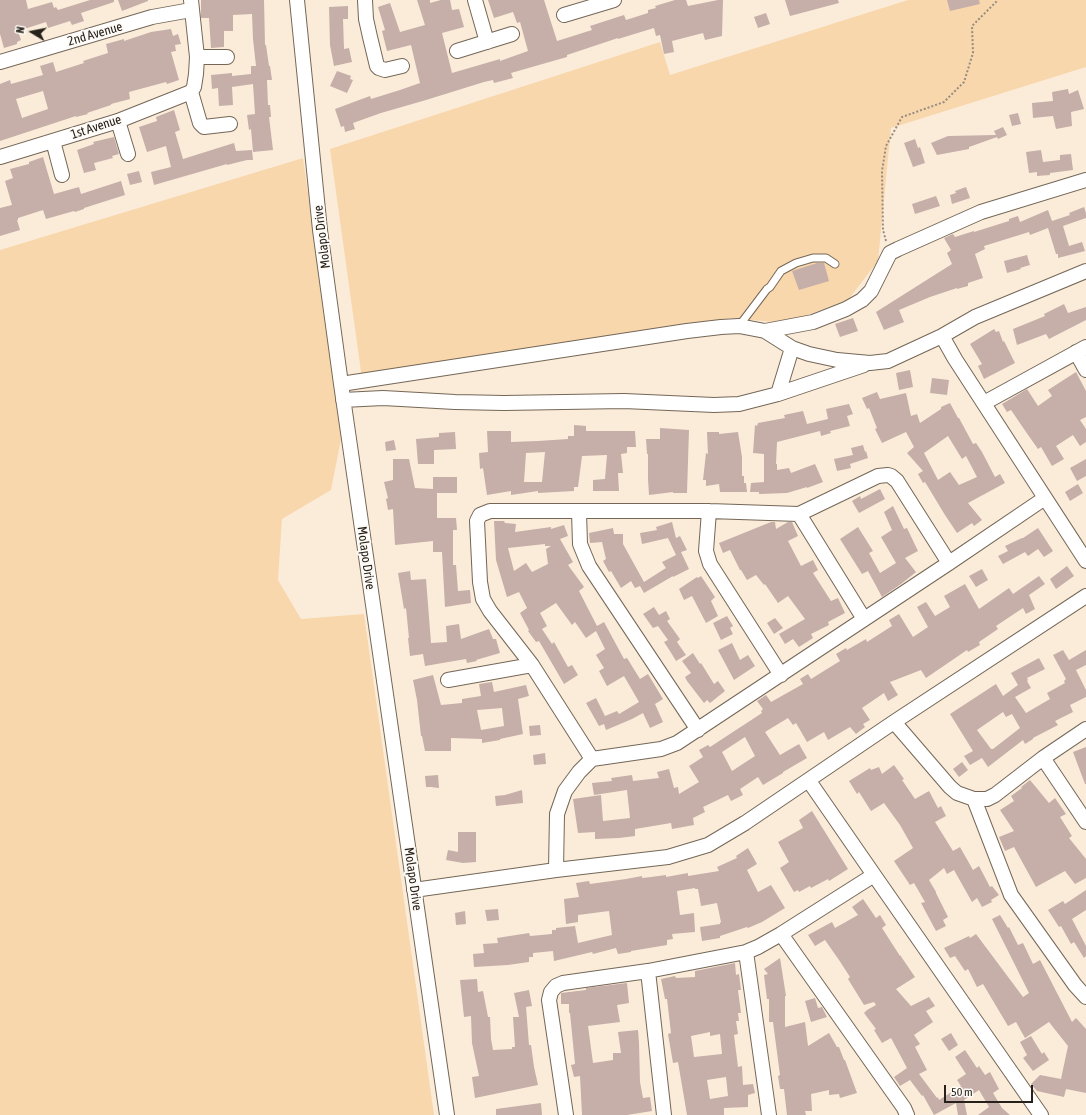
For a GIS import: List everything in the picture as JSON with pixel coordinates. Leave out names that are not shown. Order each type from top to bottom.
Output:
[{"type":"street","name":"Molapo Drive","points":[[297,0],[320,230],[343,400],[447,1115]]},
{"type":"street","points":[[365,0],[367,25],[377,66],[384,70],[402,66]]},
{"type":"street","points":[[475,0],[487,42]]},
{"type":"street","points":[[564,16],[586,4],[614,0]]},
{"type":"street","points":[[191,5],[197,57],[194,87],[191,92],[200,123],[204,127],[230,124]]},
{"type":"street","name":"2nd Avenue","points":[[0,62],[191,5]]},
{"type":"street","points":[[456,51],[512,34]]},
{"type":"street","points":[[197,57],[227,57]]},
{"type":"street","name":"1st Avenue","points":[[0,158],[118,121],[191,92]]},
{"type":"street","points":[[118,121],[128,154]]},
{"type":"street","points":[[53,141],[62,175]]},
{"type":"street","points":[[765,331],[813,322],[846,309],[862,300],[871,291],[890,253],[898,249],[981,212],[1086,180]]},
{"type":"street","points":[[341,384],[686,331],[739,326],[765,331],[792,348],[809,354],[837,360],[870,363],[888,361],[942,336],[974,316],[1086,272]]},
{"type":"street","points":[[942,336],[955,359],[1086,561]]},
{"type":"street","points":[[778,394],[792,348]]},
{"type":"street","points":[[984,403],[1081,349],[1086,370]]},
{"type":"street","points":[[343,400],[383,398],[504,403],[624,401],[714,405],[739,404],[778,394],[870,363]]},
{"type":"street","points":[[592,759],[532,665],[490,611],[483,599],[480,582],[477,521],[480,515],[490,512],[709,511],[799,514],[883,475],[891,476],[897,481],[949,563]]},
{"type":"street","points":[[556,870],[557,814],[565,791],[579,772],[592,759],[661,749],[677,743],[1045,498]]},
{"type":"street","points":[[709,511],[706,551],[710,564],[781,675]]},
{"type":"street","points":[[579,512],[580,544],[588,566],[698,730]]},
{"type":"street","points":[[799,514],[864,619]]},
{"type":"street","points":[[414,890],[556,870],[668,857],[708,845],[745,824],[894,722],[1086,596]]},
{"type":"street","points":[[448,680],[532,665]]},
{"type":"street","points":[[894,722],[950,787],[957,793],[974,799],[987,799],[995,795],[1043,758],[1086,729]]},
{"type":"street","points":[[1043,758],[1086,822]]},
{"type":"street","points":[[809,781],[1042,1115]]},
{"type":"street","points":[[974,799],[1011,895],[1075,985],[1086,997]]},
{"type":"street","points":[[566,1115],[549,1000],[550,992],[556,986],[563,982],[648,971],[746,952],[781,934],[874,875]]},
{"type":"street","points":[[781,934],[904,1108],[907,1115]]},
{"type":"street","points":[[746,952],[769,1115]]},
{"type":"street","points":[[648,971],[664,1115]]},
{"type":"lane","points":[[739,326],[781,271],[796,263],[814,258],[826,258],[835,264]]},
{"type":"path","points":[[890,253],[883,230],[882,171],[886,146],[902,117],[944,102],[964,82],[973,54],[972,26],[998,0]]},
{"type":"shaded area","points":[[908,0],[1086,0],[1086,67],[891,128],[878,261],[848,300],[786,323],[730,318],[362,379],[330,149],[660,42],[670,75]]},
{"type":"shaded area","points":[[303,158],[342,434],[331,490],[282,519],[278,580],[301,619],[364,614],[434,1115],[0,1115],[0,250]]},
{"type":"building","points":[[0,0],[26,0],[28,9],[52,2],[54,8],[56,7],[58,10],[90,0],[114,0],[114,2],[81,13],[84,21],[72,25],[70,21],[48,28],[46,22],[18,31],[21,40],[17,42],[17,44],[4,48],[0,34]]},
{"type":"building","points":[[118,0],[148,0],[148,1],[122,11]]},
{"type":"building","points":[[201,0],[264,0],[265,45],[272,80],[267,80],[273,150],[253,152],[251,129],[249,130],[247,115],[255,114],[253,84],[232,87],[233,105],[219,106],[218,88],[212,89],[211,75],[232,73],[232,76],[251,74],[251,66],[256,66],[252,14],[233,15],[233,31],[224,31],[224,47],[211,48],[209,18],[201,18]]},
{"type":"building","points":[[417,0],[430,0],[430,3],[441,0],[450,0],[452,10],[459,9],[464,27],[442,33],[452,73],[500,59],[500,61],[528,51],[520,22],[517,23],[513,12],[494,18],[488,0],[544,0],[557,41],[592,30],[590,26],[624,15],[626,20],[648,13],[648,10],[656,8],[655,6],[675,0],[686,0],[688,6],[723,0],[722,36],[705,40],[703,33],[672,41],[674,52],[664,54],[660,35],[656,36],[654,28],[567,55],[567,57],[511,73],[513,78],[494,83],[493,80],[484,82],[381,113],[353,123],[355,129],[345,132],[344,126],[341,127],[335,109],[370,96],[371,99],[420,83],[411,45],[387,51],[382,31],[385,30],[378,7],[390,3],[400,32],[425,25]]},
{"type":"building","points":[[785,0],[838,0],[839,3],[790,16]]},
{"type":"building","points":[[947,0],[979,0],[980,4],[950,11]]},
{"type":"building","points":[[348,6],[348,19],[343,19],[344,49],[349,48],[352,62],[334,66],[330,45],[329,7]]},
{"type":"building","points":[[766,13],[770,24],[758,28],[754,17]]},
{"type":"building","points":[[171,29],[173,36],[178,34],[181,44],[175,45],[176,51],[171,52],[179,80],[129,92],[130,99],[111,104],[87,113],[88,114],[76,116],[0,141],[0,84],[10,80],[11,84],[43,75],[40,66],[53,62],[56,72],[84,63],[83,61],[108,53],[106,44],[124,39],[124,41],[151,32]],"holes":[[[43,91],[48,109],[22,118],[16,99]]]},
{"type":"building","points":[[337,71],[351,76],[350,79],[353,80],[347,93],[330,86]]},
{"type":"building","points":[[1068,89],[1069,94],[1078,90],[1084,109],[1071,112],[1072,126],[1056,129],[1053,116],[1033,118],[1032,103],[1053,101],[1052,92]]},
{"type":"building","points":[[174,110],[180,130],[175,132],[183,159],[234,143],[236,151],[252,150],[253,160],[227,164],[154,185],[151,172],[171,167],[166,146],[147,152],[139,127],[157,121],[156,117]]},
{"type":"building","points":[[1018,113],[1021,124],[1012,126],[1009,115]]},
{"type":"building","points":[[1003,127],[1007,135],[969,147],[969,149],[937,155],[931,143],[948,136],[996,135],[994,131]]},
{"type":"building","points":[[114,137],[119,154],[112,156],[113,158],[94,163],[96,170],[84,173],[77,150],[94,144],[93,142]]},
{"type":"building","points":[[915,139],[918,148],[920,147],[925,163],[913,167],[904,143]]},
{"type":"building","points":[[1041,150],[1043,162],[1060,160],[1060,155],[1071,154],[1073,170],[1037,176],[1037,172],[1029,173],[1026,152]]},
{"type":"building","points":[[43,157],[54,194],[79,187],[81,194],[121,181],[125,195],[75,212],[74,211],[46,219],[43,210],[18,218],[17,220],[20,230],[0,236],[0,208],[12,205],[5,181],[13,178],[10,169],[29,164],[29,162]]},
{"type":"building","points":[[139,171],[142,182],[130,185],[127,174]]},
{"type":"building","points":[[966,187],[970,198],[952,204],[950,195],[956,193],[955,191]]},
{"type":"building","points":[[936,196],[940,206],[915,214],[912,204]]},
{"type":"building","points":[[1084,207],[1086,218],[1063,226],[1069,246],[1082,242],[1085,251],[1058,258],[1058,254],[1056,254],[1048,228],[1030,235],[1029,232],[984,246],[985,249],[975,254],[983,278],[968,283],[968,286],[930,297],[899,310],[904,322],[884,330],[876,312],[952,264],[947,253],[951,250],[944,238],[953,234],[955,237],[974,232],[1009,221],[1009,219],[1018,216],[1020,222],[1048,210],[1052,221],[1070,215],[1069,213]]},
{"type":"building","points":[[1027,255],[1030,265],[1007,273],[1004,261]]},
{"type":"building","points":[[817,263],[824,263],[829,281],[799,290],[792,271]]},
{"type":"building","points":[[1064,304],[1068,313],[1086,307],[1086,320],[1049,339],[1046,334],[1017,345],[1013,329],[1045,316],[1044,314]]},
{"type":"building","points":[[853,318],[858,331],[840,337],[835,324]]},
{"type":"building","points":[[994,329],[996,332],[999,331],[1003,342],[1004,341],[1015,363],[984,379],[978,366],[982,364],[970,344]]},
{"type":"building","points":[[910,370],[913,387],[899,390],[896,373]]},
{"type":"building","points":[[1076,372],[1086,391],[1086,417],[1080,420],[1086,429],[1086,442],[1080,446],[1073,435],[1056,446],[1064,459],[1052,466],[1041,447],[1038,449],[1011,410],[1007,412],[1002,404],[1027,389],[1038,406],[1052,396],[1048,390]]},
{"type":"building","points":[[932,378],[949,380],[947,395],[930,393]]},
{"type":"building","points":[[877,392],[880,399],[906,393],[911,416],[917,414],[920,423],[941,409],[941,407],[950,403],[973,444],[976,443],[982,452],[995,477],[1000,474],[1005,483],[968,503],[982,520],[974,526],[972,523],[957,533],[925,482],[923,483],[918,474],[923,471],[907,453],[914,447],[906,432],[882,443],[875,429],[877,428],[869,408],[867,409],[862,398]],"holes":[[[948,436],[962,459],[966,456],[977,477],[959,485],[950,472],[938,480],[924,453]]]},
{"type":"building","points":[[849,404],[853,414],[847,416],[850,426],[830,431],[831,433],[821,436],[820,431],[777,442],[777,470],[789,468],[791,473],[815,464],[823,482],[787,493],[759,494],[759,492],[750,492],[751,483],[764,482],[764,454],[753,453],[755,425],[757,426],[758,423],[785,418],[784,415],[803,411],[807,424],[828,419],[826,409]]},
{"type":"building","points":[[574,425],[586,426],[586,431],[635,431],[636,447],[627,447],[627,453],[621,454],[623,473],[618,473],[619,491],[593,491],[593,480],[605,479],[607,455],[582,456],[578,487],[574,487],[574,491],[538,493],[538,491],[511,495],[511,491],[487,495],[483,468],[480,469],[479,453],[488,452],[487,431],[511,431],[511,442],[568,439],[568,436],[574,436]],"holes":[[[545,452],[542,482],[524,482],[526,453]]]},
{"type":"building","points":[[660,428],[689,430],[687,493],[673,492],[649,495],[646,439],[660,439]]},
{"type":"building","points":[[455,432],[456,449],[434,450],[434,464],[418,464],[416,439],[439,437],[439,433]]},
{"type":"building","points":[[707,432],[719,432],[719,434],[738,432],[742,457],[742,476],[744,476],[744,483],[746,483],[747,492],[720,492],[719,484],[706,486],[706,480],[703,480],[706,453],[708,454]]},
{"type":"building","points":[[394,440],[396,450],[386,451],[385,442]]},
{"type":"building","points":[[863,445],[868,458],[850,464],[851,468],[837,471],[834,459],[853,455],[851,448]]},
{"type":"building","points":[[393,459],[409,459],[415,488],[433,489],[433,477],[457,477],[457,493],[437,493],[437,518],[456,518],[457,530],[453,530],[453,565],[456,565],[458,591],[470,590],[471,603],[445,607],[442,552],[433,552],[433,541],[395,545],[393,509],[388,510],[386,499],[388,498],[384,482],[393,480]]},
{"type":"building","points":[[1086,459],[1086,476],[1077,481],[1070,468]]},
{"type":"building","points":[[1078,484],[1083,493],[1070,501],[1065,492]]},
{"type":"building","points":[[880,489],[885,499],[859,513],[852,501],[860,496],[861,499]]},
{"type":"building","points":[[893,506],[904,529],[907,528],[918,551],[905,558],[916,572],[882,597],[868,571],[862,574],[840,539],[858,527],[873,551],[869,553],[880,573],[896,563],[881,537],[892,530],[884,512]]},
{"type":"building","points":[[494,521],[504,521],[505,523],[516,524],[515,532],[551,527],[551,529],[564,525],[568,536],[560,539],[573,562],[568,565],[584,587],[579,591],[597,626],[604,622],[624,659],[627,658],[640,679],[648,674],[663,699],[655,704],[663,722],[650,728],[643,713],[606,730],[604,724],[599,726],[586,703],[596,698],[605,716],[617,711],[619,714],[639,702],[624,676],[607,686],[599,671],[604,668],[596,655],[605,649],[596,631],[586,638],[575,622],[572,625],[556,603],[540,613],[547,626],[542,629],[552,644],[554,642],[568,667],[572,665],[578,675],[564,684],[539,641],[536,642],[528,631],[529,630],[520,613],[527,608],[519,592],[507,597],[496,560]],"holes":[[[545,544],[545,546],[551,546],[546,549],[548,564],[532,572],[526,563],[514,571],[508,548]]]},
{"type":"building","points":[[672,522],[676,538],[680,536],[687,550],[681,552],[689,569],[673,576],[644,593],[640,586],[635,588],[631,581],[621,588],[603,561],[606,559],[602,542],[590,543],[589,533],[613,528],[614,534],[623,534],[623,544],[644,582],[666,568],[662,562],[676,555],[668,538],[642,544],[640,533],[657,530],[656,527]]},
{"type":"building","points":[[771,522],[775,522],[776,529],[788,522],[792,522],[798,536],[788,541],[801,566],[813,560],[818,570],[813,573],[831,601],[838,598],[845,613],[828,622],[829,625],[811,634],[813,638],[799,647],[793,639],[785,644],[779,634],[805,619],[788,596],[778,603],[765,584],[764,585],[756,575],[747,580],[730,550],[723,553],[719,543]]},
{"type":"building","points":[[1038,528],[1053,551],[1044,557],[1038,549],[1028,556],[1025,552],[1003,564],[998,556],[1008,551],[1005,546],[1023,538]]},
{"type":"building","points":[[1067,566],[1074,576],[1056,589],[1050,579]]},
{"type":"building","points":[[982,569],[988,580],[976,587],[969,576]]},
{"type":"building","points":[[410,571],[411,580],[426,579],[431,643],[447,642],[446,626],[459,624],[461,639],[489,629],[493,639],[496,639],[500,653],[467,663],[466,659],[425,666],[423,654],[410,656],[406,608],[404,609],[398,573]]},
{"type":"building","points":[[701,576],[715,597],[711,601],[718,616],[706,623],[692,596],[684,600],[679,589]]},
{"type":"building","points":[[1039,576],[1045,584],[1029,595],[1035,609],[1026,614],[1023,608],[996,626],[998,629],[979,642],[980,645],[968,652],[967,650],[926,678],[921,670],[890,682],[898,695],[888,701],[884,693],[862,708],[870,720],[863,724],[865,727],[856,734],[850,727],[828,740],[824,732],[807,742],[796,723],[793,725],[788,718],[765,732],[780,755],[799,744],[807,758],[763,785],[758,777],[740,789],[743,795],[731,801],[728,795],[703,807],[705,812],[693,818],[694,825],[672,829],[671,823],[635,829],[635,836],[619,838],[595,839],[595,832],[578,833],[573,799],[601,795],[603,821],[630,818],[627,790],[594,795],[592,783],[612,781],[611,778],[632,775],[633,781],[659,778],[657,772],[669,769],[674,788],[678,787],[679,794],[699,782],[689,766],[703,757],[699,750],[708,745],[710,747],[762,713],[761,711],[763,709],[757,701],[766,695],[771,702],[803,684],[800,679],[808,674],[811,679],[840,661],[836,654],[846,648],[847,650],[866,639],[867,642],[892,626],[889,620],[899,614],[913,637],[928,627],[917,607],[926,602],[935,616],[950,607],[944,596],[965,584],[979,609],[1009,588],[1013,594]],"holes":[[[745,737],[755,756],[732,771],[722,752]]]},
{"type":"building","points":[[654,607],[659,615],[666,611],[670,619],[667,621],[680,639],[677,642],[686,655],[676,661],[664,642],[668,640],[658,626],[653,628],[643,614]]},
{"type":"building","points":[[727,616],[733,626],[730,628],[733,634],[721,640],[713,623]]},
{"type":"building","points":[[775,618],[783,628],[774,634],[767,623]]},
{"type":"building","points":[[732,643],[740,660],[748,655],[755,666],[734,680],[718,650]]},
{"type":"building","points":[[1063,650],[1069,660],[1086,650],[1086,665],[1076,670],[1086,690],[1086,697],[1070,705],[1073,712],[1055,721],[1058,725],[1033,738],[1025,744],[1023,740],[988,767],[982,758],[970,765],[964,756],[973,751],[950,714],[996,684],[1003,696],[1018,685],[1011,673],[1039,658],[1045,669],[1027,678],[1031,688],[1015,697],[1026,713],[1050,699],[1047,693],[1065,683],[1064,681],[1066,679],[1053,655]],"holes":[[[1003,712],[1006,717],[1012,714],[1020,728],[991,749],[977,730]]]},
{"type":"building","points":[[693,653],[714,684],[718,681],[725,691],[710,703],[707,700],[704,703],[685,677],[691,673],[682,661]]},
{"type":"building","points":[[433,675],[441,705],[462,703],[462,699],[481,696],[479,684],[492,682],[494,692],[526,685],[529,696],[518,699],[523,734],[482,743],[482,739],[451,738],[451,751],[425,751],[421,736],[413,680]],"holes":[[[502,708],[504,726],[481,730],[477,710]]]},
{"type":"building","points":[[540,725],[541,735],[530,736],[529,726]]},
{"type":"building","points":[[1086,747],[1086,784],[1085,784],[1073,752]]},
{"type":"building","points":[[545,753],[546,764],[534,765],[533,755]]},
{"type":"building","points":[[962,762],[968,770],[959,777],[953,769]]},
{"type":"building","points":[[894,765],[915,799],[929,791],[938,808],[941,806],[946,816],[935,822],[953,851],[960,847],[973,870],[979,866],[990,887],[992,886],[999,895],[991,900],[992,902],[982,907],[977,898],[972,902],[954,870],[947,874],[944,868],[929,880],[948,917],[943,920],[946,926],[936,931],[921,903],[925,902],[914,883],[910,885],[894,861],[913,848],[900,825],[884,803],[871,811],[859,792],[857,794],[849,781],[870,768],[871,770],[879,767],[882,774]]},
{"type":"building","points":[[438,775],[439,788],[426,787],[425,776]]},
{"type":"building","points":[[1030,780],[1049,803],[1055,798],[1066,814],[1060,817],[1072,836],[1069,838],[1086,859],[1086,878],[1075,884],[1065,871],[1036,887],[1014,847],[1005,851],[999,837],[1014,831],[1000,810],[1014,801],[1011,796]]},
{"type":"building","points":[[522,790],[523,803],[496,806],[495,796]]},
{"type":"building","points":[[812,811],[848,869],[829,881],[828,879],[811,888],[810,886],[799,892],[798,890],[794,892],[780,868],[789,862],[778,842],[803,828],[799,820]]},
{"type":"building","points":[[458,832],[476,832],[476,862],[463,863],[446,860],[448,850],[458,852]]},
{"type":"building","points":[[748,848],[757,864],[747,870],[758,892],[771,885],[785,908],[762,922],[748,928],[747,927],[720,936],[720,938],[702,941],[700,927],[720,924],[721,922],[717,903],[701,906],[698,889],[695,888],[677,891],[680,915],[694,913],[695,932],[672,934],[673,939],[667,940],[667,945],[618,954],[616,948],[554,961],[553,951],[533,953],[533,957],[529,957],[529,962],[474,967],[473,954],[484,953],[483,944],[498,943],[497,938],[529,933],[530,936],[552,934],[552,930],[556,930],[556,928],[575,926],[578,943],[612,935],[609,911],[578,915],[578,922],[566,924],[564,899],[579,897],[576,883],[589,881],[590,884],[642,876],[642,878],[666,875],[666,877],[688,873],[688,876],[719,871],[717,867],[737,858],[736,856]]},
{"type":"building","points":[[1086,890],[1086,910],[1072,919],[1086,946],[1086,956],[1084,958],[1074,942],[1071,944],[1061,926],[1059,927],[1048,910],[1063,901],[1065,904]]},
{"type":"building","points":[[863,899],[876,918],[880,915],[886,925],[882,928],[915,977],[896,989],[911,1006],[929,997],[935,1006],[926,1011],[933,1022],[914,1035],[920,1044],[915,1047],[927,1070],[919,1074],[939,1100],[961,1086],[957,1080],[966,1074],[955,1057],[965,1050],[977,1068],[979,1066],[985,1075],[990,1072],[999,1089],[993,1093],[1002,1108],[1010,1115],[978,1115],[989,1107],[979,1090],[964,1100],[967,1115],[958,1115],[956,1103],[934,1115],[923,1095],[922,1096],[910,1080],[900,1086],[894,1077],[907,1068],[891,1038],[882,1043],[874,1030],[876,1029],[864,1013],[876,1005],[874,1002],[864,1005],[848,979],[850,977],[825,940],[815,946],[808,935],[832,922],[835,928],[858,915],[852,907]]},
{"type":"building","points":[[498,909],[499,920],[487,921],[485,910]]},
{"type":"building","points":[[465,911],[466,924],[456,925],[455,913]]},
{"type":"building","points":[[1000,915],[1008,928],[1009,927],[1018,945],[1023,943],[1033,964],[1040,960],[1072,1022],[1076,1018],[1086,1029],[1086,1093],[1066,1089],[1064,1097],[1037,1091],[1031,1084],[1040,1075],[1061,1079],[1068,1046],[1049,1022],[1025,1038],[1016,1022],[1008,1026],[983,984],[977,987],[968,969],[965,971],[955,956],[950,958],[944,948],[969,936],[970,938],[976,934],[1023,997],[1029,993],[992,919]]},
{"type":"building","points":[[780,958],[786,996],[785,1027],[805,1022],[808,1046],[829,1033],[837,1047],[839,1047],[857,1093],[840,1098],[839,1094],[829,1095],[829,1090],[811,1094],[812,1111],[805,1111],[806,1115],[787,1115],[784,1089],[780,1089],[778,1076],[780,1075],[773,1022],[769,1022],[769,999],[767,999],[764,975],[768,974],[764,969]]},
{"type":"building","points":[[735,963],[736,975],[739,974],[741,990],[738,990],[741,1013],[738,1013],[739,1021],[736,1021],[738,1034],[734,1035],[738,1067],[742,1066],[743,1085],[753,1084],[755,1093],[748,1095],[748,1107],[724,1108],[724,1115],[687,1115],[678,1062],[673,1063],[668,1034],[671,1033],[667,999],[665,999],[661,979],[675,976],[676,978],[695,977],[695,971]],"holes":[[[710,1032],[710,1036],[720,1034],[722,1054],[694,1057],[691,1036]],[[726,1077],[728,1096],[710,1099],[707,1080]]]},
{"type":"building","points":[[477,979],[478,992],[483,991],[488,1017],[490,1017],[493,1050],[512,1049],[512,1047],[515,1047],[513,1017],[519,1017],[514,993],[529,990],[532,1006],[526,1007],[529,1045],[531,1045],[538,1085],[475,1098],[472,1077],[479,1076],[472,1043],[471,1016],[464,1017],[460,980]]},
{"type":"building","points":[[627,983],[629,1003],[617,1005],[620,1022],[588,1026],[593,1063],[613,1060],[613,1053],[621,1053],[618,1032],[638,1030],[640,1082],[643,1098],[650,1097],[652,1111],[627,1115],[582,1115],[580,1076],[574,1077],[571,1065],[575,1064],[569,1004],[561,1004],[561,993]]},
{"type":"building","points":[[815,998],[818,1008],[822,1007],[827,1017],[811,1022],[805,1001]]},
{"type":"building","points":[[951,1033],[958,1045],[949,1051],[941,1039]]},
{"type":"building","points":[[1031,1036],[1042,1054],[1044,1052],[1049,1060],[1033,1071],[1023,1058],[1027,1055],[1020,1042]]},
{"type":"building","points":[[541,1103],[542,1115],[496,1115],[496,1109]]}]
